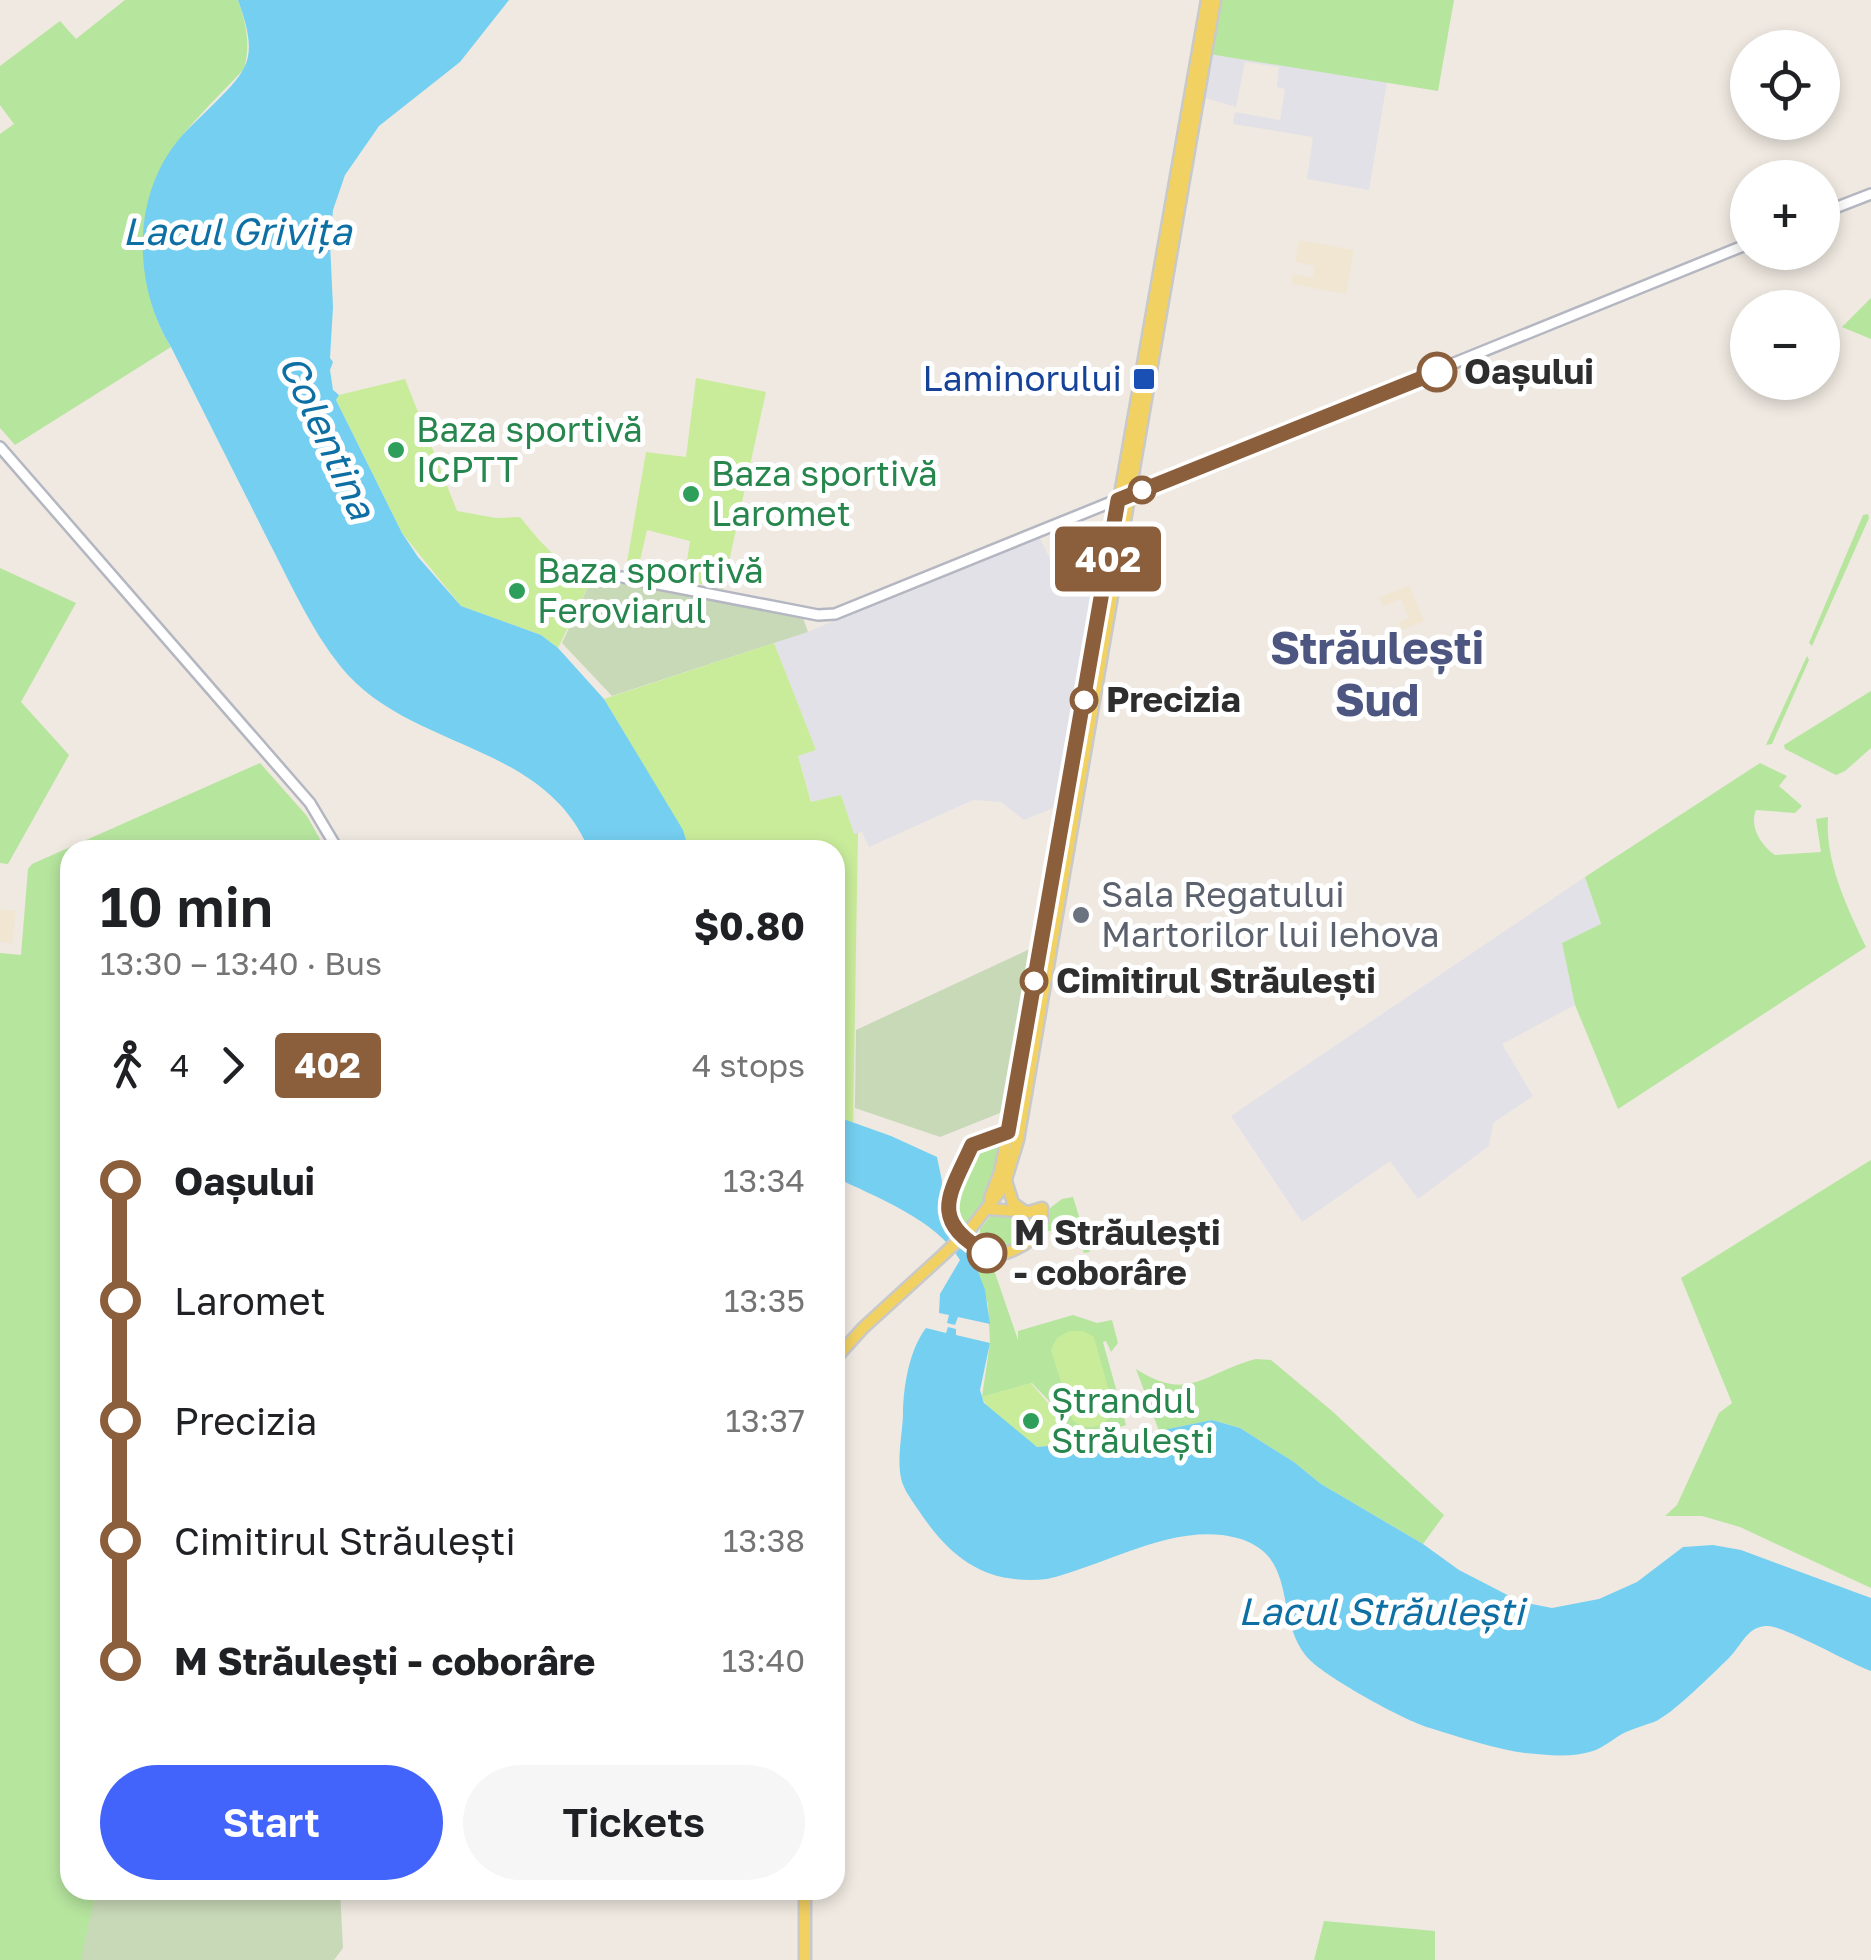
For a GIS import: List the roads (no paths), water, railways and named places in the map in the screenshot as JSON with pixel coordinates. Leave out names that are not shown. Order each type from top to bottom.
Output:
[{"type":"main road","points":[[974,1224],[997,1182],[1005,1149],[1206,0]]},
{"type":"main road","points":[[845,1348],[989,1209],[1006,1182],[1018,1140],[1117,503],[1214,0]]},
{"type":"main road","points":[[989,1209],[1025,1212],[1042,1208],[1038,1230],[1008,1252],[996,1255],[976,1247],[948,1217],[948,1199],[972,1145],[1008,1132]]},
{"type":"main road","points":[[992,1138],[1005,1149]]},
{"type":"main road","points":[[1006,1182],[1013,1203],[1025,1212]]},
{"type":"main road","points":[[805,1900],[805,1960]]},
{"type":"street","points":[[1840,207],[1871,194]]},
{"type":"street","points":[[622,577],[825,616],[1117,503],[1730,251]]},
{"type":"street","points":[[0,446],[310,803],[332,840]]},
{"type":"water","name":"Lacul Grivița","points":[[238,0],[509,0],[460,62],[379,126],[345,175],[333,210],[330,243],[333,390],[339,395],[336,400],[402,533],[418,557],[461,606],[541,635],[558,648],[604,699],[686,840],[583,840],[569,815],[542,788],[512,768],[376,700],[348,675],[324,644],[294,592],[159,324],[144,272],[145,217],[161,166],[183,134],[239,77],[249,52]]},
{"type":"water","points":[[845,1120],[937,1157],[942,1181],[941,1212],[970,1250],[985,1290],[990,1324],[958,1317],[955,1325],[947,1323],[949,1315],[939,1313],[940,1294],[960,1260],[936,1233],[904,1211],[845,1182]]},
{"type":"water","name":"Lacul Străulești","points":[[948,1327],[956,1329],[956,1335],[990,1343],[980,1390],[984,1403],[1037,1447],[1114,1440],[1212,1420],[1240,1428],[1459,1570],[1521,1602],[1552,1608],[1599,1599],[1637,1582],[1683,1547],[1713,1545],[1741,1550],[1871,1598],[1871,1671],[1788,1632],[1761,1627],[1750,1633],[1692,1693],[1654,1722],[1585,1753],[1525,1753],[1418,1724],[1328,1674],[1306,1656],[1296,1638],[1275,1566],[1264,1552],[1247,1542],[1200,1534],[1156,1542],[1047,1579],[1025,1580],[988,1573],[972,1566],[944,1543],[911,1500],[901,1478],[904,1394],[911,1358],[926,1328],[946,1333]]},
{"type":"place","name":"Oașului","points":[[1437,372]]},
{"type":"place","name":"Laminorului","points":[[1144,379]]},
{"type":"place","name":"Baza sportivă ICPTT","points":[[396,450]]},
{"type":"place","name":"Baza sportivă Laromet","points":[[691,494]]},
{"type":"place","name":"Baza sportivă Feroviarul","points":[[517,591]]},
{"type":"place","name":"Precizia","points":[[1084,700]]},
{"type":"place","name":"Sala Regatului Martorilor lui Iehova","points":[[1081,915]]},
{"type":"place","name":"Cimitirul Străulești","points":[[1034,981]]},
{"type":"place","name":"M Străulești - coborâre","points":[[987,1253]]},
{"type":"place","name":"Ștrandul Străulești","points":[[1031,1421]]},
{"type":"district","name":"Străulești Sud","points":[[1377,674]]},
{"type":"water label","name":"Colentina","points":[[327,437]]}]
